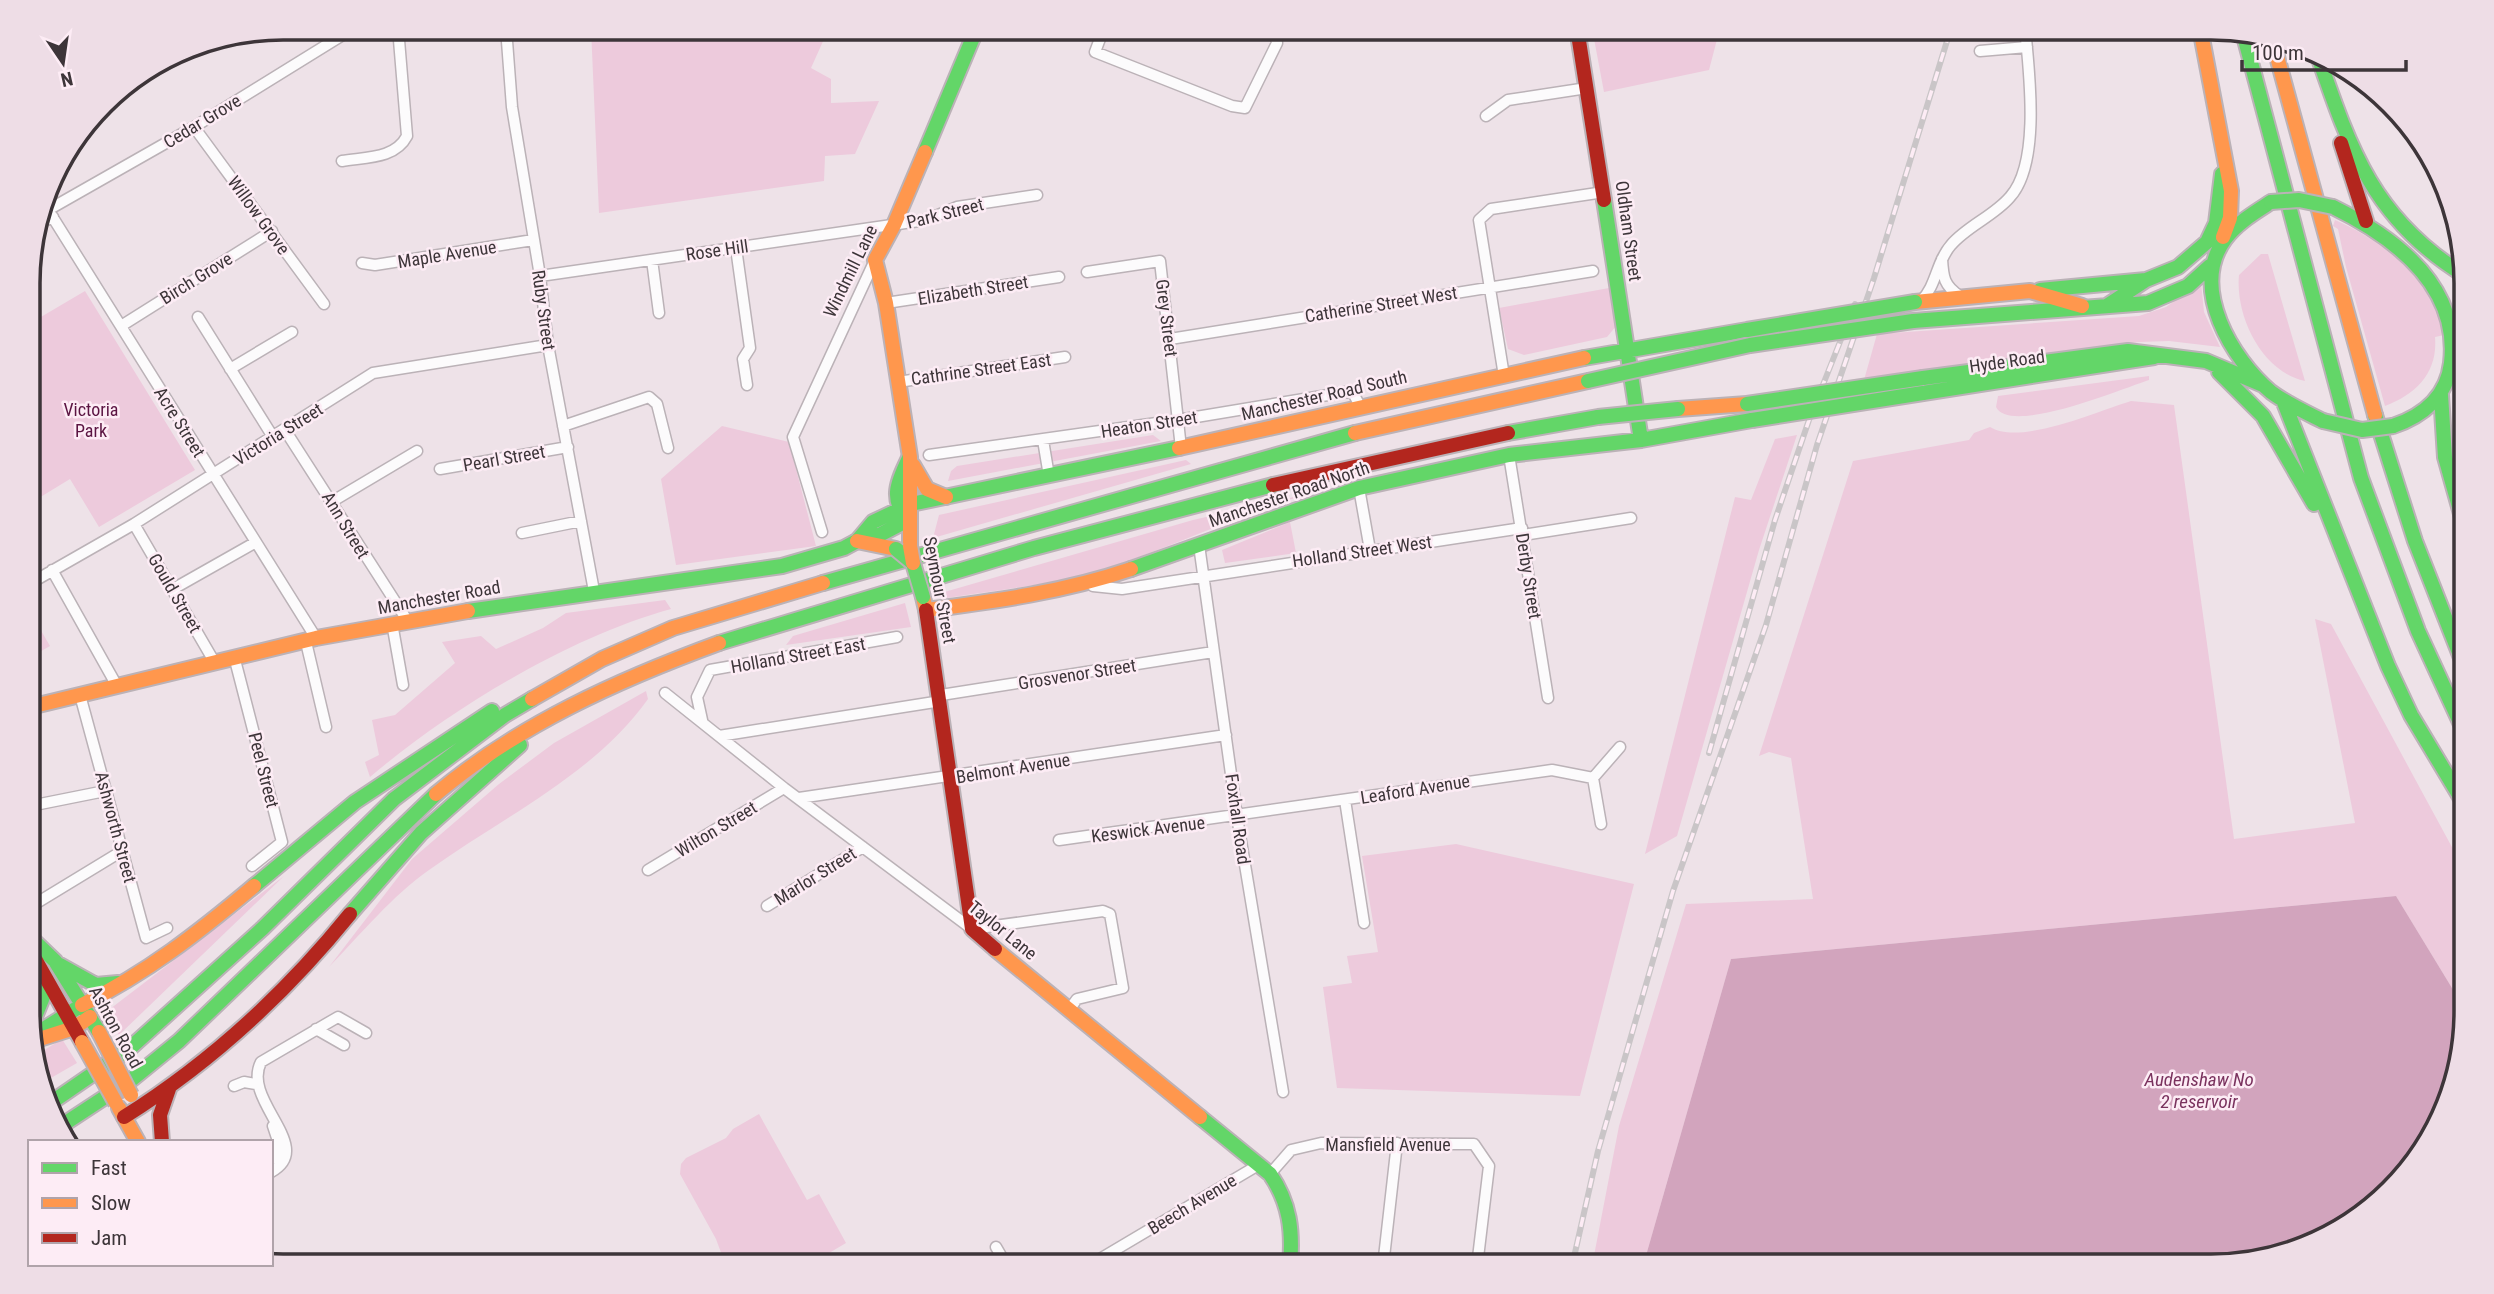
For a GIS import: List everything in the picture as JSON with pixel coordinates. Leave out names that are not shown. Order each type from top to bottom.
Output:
[{"type":"main road","name":"Oldham Street","points":[[1579,40],[1641,440]]},
{"type":"main road","points":[[42,1037],[74,1028],[86,1011],[181,947],[355,802],[432,748],[492,712],[673,628],[1371,429],[1750,345],[1913,321],[2148,303],[2167,296],[2188,286],[2210,266],[2230,218],[2225,192],[2224,160],[2202,40]]},
{"type":"main road","name":"Windmill Lane","points":[[875,260],[894,225],[972,41]]},
{"type":"main road","points":[[2246,43],[2361,478],[2418,631],[2454,709]]},
{"type":"main road","points":[[2275,49],[2361,370],[2416,541],[2454,639]]},
{"type":"main road","points":[[2321,67],[2353,189],[2366,221]]},
{"type":"main road","points":[[2322,67],[2368,184],[2392,217],[2409,234],[2434,256],[2453,268]]},
{"type":"main road","points":[[2105,307],[2146,280],[2178,267],[2207,242],[2225,192]]},
{"type":"main road","points":[[2220,245],[2252,212],[2271,202],[2299,200],[2333,207],[2366,221],[2399,246],[2454,278]]},
{"type":"main road","points":[[2399,246],[2429,282],[2450,319],[2454,347],[2444,388],[2444,428],[2454,497]]},
{"type":"main road","name":"Seymour Street","points":[[875,260],[886,303],[910,457],[911,504],[903,547],[913,563],[924,603],[941,698],[972,929]]},
{"type":"main road","points":[[2210,266],[2219,319],[2232,345],[2263,385],[2283,401],[2323,421],[2361,430],[2410,421],[2454,376]]},
{"type":"main road","points":[[1918,302],[2146,280]]},
{"type":"main road","points":[[2030,291],[2089,308]]},
{"type":"main road","name":"Manchester Road South","points":[[911,504],[1181,448],[1626,348],[1918,302]]},
{"type":"main road","points":[[67,1122],[140,1073],[285,940],[379,845],[490,753],[571,703],[657,664],[730,637],[1120,523],[1378,459],[1492,434],[1598,417],[1747,404],[2118,351],[2167,354]]},
{"type":"main road","name":"Hyde Road","points":[[1752,420],[2167,354],[2206,362],[2263,385]]},
{"type":"main road","points":[[2206,362],[2257,405],[2278,434],[2358,590]]},
{"type":"main road","points":[[2283,401],[2411,715],[2454,787]]},
{"type":"main road","name":"Manchester Road North","points":[[924,603],[1008,600],[1085,585],[1265,519],[1359,488],[1509,455],[1641,440],[1752,420]]},
{"type":"main road","points":[[910,457],[923,484],[934,493],[946,497]]},
{"type":"main road","points":[[908,520],[897,509],[898,482],[910,457]]},
{"type":"main road","name":"Manchester Road","points":[[862,542],[873,522],[911,504]]},
{"type":"main road","name":"Manchester Road","points":[[40,705],[311,640],[399,622],[594,591],[782,566],[830,554],[908,520]]},
{"type":"main road","points":[[862,542],[903,547]]},
{"type":"main road","points":[[57,1099],[129,1049],[263,929],[394,799],[505,715],[575,674]]},
{"type":"main road","points":[[124,1117],[171,1087],[237,1031],[314,955],[391,864],[459,795],[571,703]]},
{"type":"main road","name":"Taylor Lane","points":[[972,929],[1265,1169],[1286,1199],[1292,1221],[1291,1253]]},
{"type":"main road","name":"Ashton Road","points":[[40,947],[55,961],[99,1032],[131,1095],[159,1140]]},
{"type":"main road","points":[[55,961],[96,985],[130,981]]},
{"type":"main road","name":"Ashton Road","points":[[40,969],[137,1140]]},
{"type":"main road","points":[[40,1004],[45,992],[44,976]]},
{"type":"main road","points":[[41,1032],[66,1014],[86,1011]]},
{"type":"main road","points":[[160,1140],[157,1126],[160,1107],[171,1087]]},
{"type":"street","points":[[1099,41],[1095,52],[1232,106],[1245,108],[1276,40]]},
{"type":"street","points":[[1918,302],[1930,293],[1942,259],[1952,244],[2015,192],[2030,133],[2026,40]]},
{"type":"street","name":"Cedar Grove","points":[[52,209],[194,127],[332,41]]},
{"type":"street","points":[[342,161],[393,152],[401,147],[407,136],[399,41]]},
{"type":"street","name":"Ruby Street","points":[[507,41],[512,107],[540,276],[548,345],[594,591]]},
{"type":"street","points":[[1980,51],[2027,47]]},
{"type":"street","points":[[1486,116],[1508,100],[1587,88]]},
{"type":"street","name":"Willow Grove","points":[[194,127],[324,304]]},
{"type":"street","points":[[1504,376],[1479,220],[1491,209],[1604,192]]},
{"type":"street","name":"Park Street","points":[[894,225],[926,220],[957,207],[1037,195]]},
{"type":"street","name":"Acre Street","points":[[51,214],[256,542],[311,640],[326,727]]},
{"type":"street","name":"Rose Hill","points":[[540,276],[894,225]]},
{"type":"street","name":"Birch Grove","points":[[121,326],[272,231]]},
{"type":"street","name":"Maple Avenue","points":[[362,263],[375,265],[533,240]]},
{"type":"street","points":[[736,248],[750,348],[743,359],[747,385]]},
{"type":"street","points":[[1942,259],[1943,279],[1949,290],[1961,297]]},
{"type":"street","points":[[652,260],[659,313]]},
{"type":"street","name":"Windmill Lane","points":[[822,532],[793,437],[875,260]]},
{"type":"street","name":"Grey Street","points":[[1087,272],[1160,261],[1181,448]]},
{"type":"street","name":"Catherine Street West","points":[[1170,339],[1593,271]]},
{"type":"street","name":"Elizabeth Street","points":[[886,303],[1059,277]]},
{"type":"street","points":[[198,317],[274,437]]},
{"type":"street","points":[[230,369],[292,332]]},
{"type":"street","name":"Victoria Street","points":[[41,577],[134,524],[373,373],[548,345]]},
{"type":"street","name":"Cathrine Street East","points":[[898,382],[1065,357]]},
{"type":"street","name":"Heaton Street","points":[[929,455],[1178,420],[1352,391],[1360,407]]},
{"type":"street","points":[[564,426],[649,397],[657,404],[668,448]]},
{"type":"street","name":"Ann Street","points":[[285,430],[333,501],[399,622]]},
{"type":"street","points":[[1043,440],[1049,476]]},
{"type":"street","name":"Pearl Street","points":[[440,469],[568,447]]},
{"type":"street","points":[[333,501],[416,451]]},
{"type":"street","name":"Derby Street","points":[[1509,455],[1548,698]]},
{"type":"street","points":[[1359,488],[1370,550]]},
{"type":"street","name":"Holland Street West","points":[[1085,585],[1122,589],[1370,550],[1631,518]]},
{"type":"street","points":[[522,533],[581,521]]},
{"type":"street","name":"Gould Street","points":[[134,524],[215,663]]},
{"type":"street","points":[[173,589],[256,542]]},
{"type":"street","name":"Foxhall Road","points":[[1199,545],[1237,817],[1283,1093]]},
{"type":"street","points":[[52,570],[117,686]]},
{"type":"street","points":[[399,622],[403,684]]},
{"type":"street","name":"Holland Street East","points":[[702,720],[697,697],[710,670],[897,637]]},
{"type":"street","name":"Grosvenor Street","points":[[719,736],[1213,652]]},
{"type":"street","name":"Peel Street","points":[[235,660],[282,842],[252,866]]},
{"type":"street","name":"Taylor Lane","points":[[665,693],[799,799],[972,929]]},
{"type":"street","name":"Ashworth Street","points":[[80,695],[146,938],[167,928]]},
{"type":"street","name":"Belmont Avenue","points":[[799,799],[1226,735]]},
{"type":"street","points":[[1601,824],[1593,778],[1620,747]]},
{"type":"street","name":"Leaford Avenue","points":[[1237,817],[1552,770],[1593,778]]},
{"type":"street","name":"Wilton Street","points":[[648,870],[785,788]]},
{"type":"street","points":[[40,804],[105,791]]},
{"type":"street","points":[[1345,800],[1364,923]]},
{"type":"street","name":"Keswick Avenue","points":[[1059,840],[1237,817]]},
{"type":"street","name":"Marlor Street","points":[[767,906],[863,847]]},
{"type":"street","points":[[40,901],[122,851]]},
{"type":"street","points":[[972,929],[1103,911],[1110,914],[1123,988],[1077,999],[1069,1010]]},
{"type":"street","points":[[273,1169],[278,1140],[256,1084],[256,1073],[261,1062],[338,1017],[366,1033]]},
{"type":"street","points":[[316,1029],[345,1045]]},
{"type":"street","points":[[234,1086],[244,1082],[256,1084]]},
{"type":"street","name":"Mansfield Avenue","points":[[1265,1169],[1301,1146],[1342,1141],[1474,1144],[1489,1166],[1479,1253]]},
{"type":"street","points":[[1384,1253],[1397,1143]]},
{"type":"street","name":"Beech Avenue","points":[[1111,1254],[1265,1169]]},
{"type":"street","points":[[996,1247],[1000,1254]]},
{"type":"green space","points":[[1594,40],[1717,40],[1709,70],[1604,92]]},
{"type":"green space","points":[[592,41],[823,41],[811,68],[831,79],[831,103],[879,101],[855,154],[825,156],[824,181],[599,213]]},
{"type":"green space","points":[[2335,220],[2353,228],[2388,251],[2418,280],[2438,315],[2444,335],[2435,337],[2433,361],[2423,380],[2407,395],[2385,406],[2338,229],[2333,226]]},
{"type":"green space","points":[[2261,254],[2268,254],[2305,381],[2290,376],[2276,366],[2254,340],[2247,324],[2239,291],[2239,275]]},
{"type":"green space","points":[[2201,282],[2204,312],[2220,347],[2169,341],[2139,342],[1864,380],[1877,334],[2139,316],[2166,307]]},
{"type":"green space","points":[[1609,288],[1617,325],[1607,337],[1524,355],[1508,349],[1499,308]]},
{"type":"green space","name":"Victoria Park","points":[[85,291],[195,470],[99,527],[70,479],[41,497],[41,317]]},
{"type":"green space","points":[[2149,376],[2149,380],[2117,392],[2044,413],[2022,416],[2006,414],[1996,407],[1998,396]]},
{"type":"green space","points":[[2131,401],[2174,405],[2234,839],[2355,823],[2315,619],[2331,624],[2454,851],[2454,991],[2396,896],[1731,959],[1647,1253],[1594,1253],[1619,1126],[1686,904],[1813,899],[1791,758],[1769,752],[1759,756],[1853,461],[1969,440],[1974,433],[1990,427],[2003,432],[2020,432],[2080,419]]},
{"type":"green space","points":[[722,426],[789,442],[816,546],[676,565],[661,479]]},
{"type":"green space","points":[[1153,435],[1161,441],[948,481],[951,471],[957,466]]},
{"type":"green space","points":[[1797,435],[1759,550],[1677,836],[1645,854],[1735,497],[1751,500],[1775,439]]},
{"type":"green space","points":[[1186,460],[1191,464],[933,538],[939,515]]},
{"type":"green space","points":[[1311,493],[1153,552],[1063,580],[947,598],[941,593],[1193,520]]},
{"type":"green space","points":[[1290,522],[1296,553],[1225,563],[1222,550]]},
{"type":"green space","points":[[665,600],[671,609],[632,621],[592,638],[512,678],[436,726],[370,777],[365,762],[379,755],[372,720],[395,715],[455,663],[442,642],[481,636],[496,649],[543,628],[566,613]]},
{"type":"green space","points":[[905,603],[911,627],[786,645],[793,636]]},
{"type":"green space","points":[[41,630],[50,646],[40,651]]},
{"type":"green space","points":[[646,691],[648,699],[602,750],[546,793],[415,880],[329,967],[412,859],[499,784],[554,743]]},
{"type":"green space","points":[[1456,844],[1634,884],[1580,1096],[1337,1088],[1323,987],[1352,983],[1347,956],[1378,952],[1362,856]]},
{"type":"green space","points":[[284,876],[119,1035],[106,1012]]},
{"type":"green space","points":[[62,1039],[77,1063],[50,1078],[44,1051]]},
{"type":"green space","points":[[759,1114],[807,1200],[819,1194],[846,1243],[828,1254],[721,1254],[680,1174],[681,1164],[686,1158],[726,1138],[733,1129]]},
{"type":"water","name":"Audenshaw No 2 reservoir","points":[[2396,896],[2454,991],[2452,1043],[2441,1089],[2429,1118],[2394,1171],[2371,1194],[2346,1213],[2289,1241],[2227,1253],[1647,1253],[1731,959]]},
{"type":"railway","points":[[1575,1253],[1598,1151],[1673,891],[1766,625],[1817,445],[1874,278],[1947,40]]},
{"type":"railway","points":[[1709,753],[1775,520],[1809,420],[1855,304]]},
{"type":"traffic: fast","points":[[925,152],[972,41]]},
{"type":"traffic: fast","points":[[2246,43],[2361,478],[2418,631],[2454,709]]},
{"type":"traffic: fast","points":[[2322,67],[2354,151],[2386,205],[2407,230],[2453,267]]},
{"type":"traffic: fast","points":[[2108,305],[2146,280],[2178,267],[2207,242],[2216,223],[2222,174]]},
{"type":"traffic: fast","points":[[1604,200],[1641,440]]},
{"type":"traffic: fast","points":[[2271,202],[2299,200],[2333,207]]},
{"type":"traffic: fast","points":[[2271,202],[2240,223],[2225,239],[2215,258],[2213,300],[2230,342],[2256,378],[2277,396],[2323,421]]},
{"type":"traffic: fast","points":[[2333,207],[2400,249],[2434,288],[2445,310],[2451,335],[2449,375],[2432,403],[2414,417],[2393,426]]},
{"type":"traffic: fast","points":[[1913,321],[2148,303],[2188,286],[2210,266]]},
{"type":"traffic: fast","points":[[2040,290],[2146,280]]},
{"type":"traffic: fast","points":[[1747,330],[1915,302]]},
{"type":"traffic: fast","points":[[1588,381],[1750,345],[1913,321]]},
{"type":"traffic: fast","points":[[1584,358],[1747,330]]},
{"type":"traffic: fast","points":[[1923,378],[2128,351],[2206,361],[2263,385]]},
{"type":"traffic: fast","points":[[1923,393],[2154,357]]},
{"type":"traffic: fast","points":[[2219,372],[2263,416],[2314,504]]},
{"type":"traffic: fast","points":[[1747,404],[1923,378]]},
{"type":"traffic: fast","points":[[1752,420],[1923,393]]},
{"type":"traffic: fast","points":[[2441,395],[2445,457],[2454,489]]},
{"type":"traffic: fast","points":[[2283,400],[2388,666],[2411,715],[2454,787]]},
{"type":"traffic: fast","points":[[1598,417],[1678,409]]},
{"type":"traffic: fast","points":[[2375,415],[2415,541],[2454,640]]},
{"type":"traffic: fast","points":[[1508,433],[1598,417]]},
{"type":"traffic: fast","points":[[1131,569],[1359,488],[1509,455],[1641,440],[1752,420]]},
{"type":"traffic: fast","points":[[2323,421],[2362,430],[2393,426]]},
{"type":"traffic: fast","points":[[823,583],[1355,433]]},
{"type":"traffic: fast","points":[[468,611],[782,566],[844,548],[857,541],[873,522],[911,504],[1179,448]]},
{"type":"traffic: fast","points":[[866,542],[908,520],[899,505],[897,490],[909,458]]},
{"type":"traffic: fast","points":[[719,643],[1034,548],[1273,485]]},
{"type":"traffic: fast","points":[[896,549],[913,563],[923,597]]},
{"type":"traffic: fast","points":[[57,1099],[129,1049],[263,928],[394,799],[505,715],[532,699]]},
{"type":"traffic: fast","points":[[254,886],[355,802],[492,711]]},
{"type":"traffic: fast","points":[[350,914],[421,833],[520,745]]},
{"type":"traffic: fast","points":[[67,1122],[131,1080],[179,1041],[436,794]]},
{"type":"traffic: fast","points":[[40,947],[55,961],[99,1032]]},
{"type":"traffic: fast","points":[[60,965],[96,985],[118,983]]},
{"type":"traffic: fast","points":[[40,1004],[45,992],[44,977]]},
{"type":"traffic: fast","points":[[41,1031],[82,1005]]},
{"type":"traffic: fast","points":[[1200,1117],[1270,1174],[1282,1196],[1289,1218],[1291,1253]]},
{"type":"traffic: slow","points":[[2202,40],[2231,191],[2230,218],[2223,237]]},
{"type":"traffic: slow","points":[[2275,49],[2375,415]]},
{"type":"traffic: slow","points":[[910,546],[910,457],[886,303],[875,260],[894,225],[925,152]]},
{"type":"traffic: slow","points":[[1915,302],[2030,291],[2082,306]]},
{"type":"traffic: slow","points":[[1179,448],[1584,358]]},
{"type":"traffic: slow","points":[[1355,433],[1588,381]]},
{"type":"traffic: slow","points":[[1678,409],[1747,404]]},
{"type":"traffic: slow","points":[[913,465],[927,489],[946,497]]},
{"type":"traffic: slow","points":[[857,541],[896,549]]},
{"type":"traffic: slow","points":[[910,546],[913,563]]},
{"type":"traffic: slow","points":[[923,597],[926,610],[952,607],[1055,590],[1131,569]]},
{"type":"traffic: slow","points":[[532,699],[602,659],[673,628],[823,583]]},
{"type":"traffic: slow","points":[[40,704],[316,638],[468,611]]},
{"type":"traffic: slow","points":[[436,794],[501,746],[570,707],[644,672],[719,643]]},
{"type":"traffic: slow","points":[[82,1005],[172,951],[254,886]]},
{"type":"traffic: slow","points":[[995,949],[1200,1117]]},
{"type":"traffic: slow","points":[[42,1038],[74,1028],[90,1017]]},
{"type":"traffic: slow","points":[[99,1032],[131,1095]]},
{"type":"traffic: slow","points":[[82,1042],[116,1103]]},
{"type":"traffic: slow","points":[[119,1108],[137,1140]]},
{"type":"traffic: jam","points":[[1579,40],[1604,200]]},
{"type":"traffic: jam","points":[[2341,143],[2366,221]]},
{"type":"traffic: jam","points":[[1273,485],[1508,433]]},
{"type":"traffic: jam","points":[[926,610],[972,929],[995,949]]},
{"type":"traffic: jam","points":[[124,1117],[187,1074],[245,1025],[300,971],[350,914]]},
{"type":"traffic: jam","points":[[40,968],[82,1042]]},
{"type":"traffic: jam","points":[[162,1140],[160,1115],[169,1089]]}]
